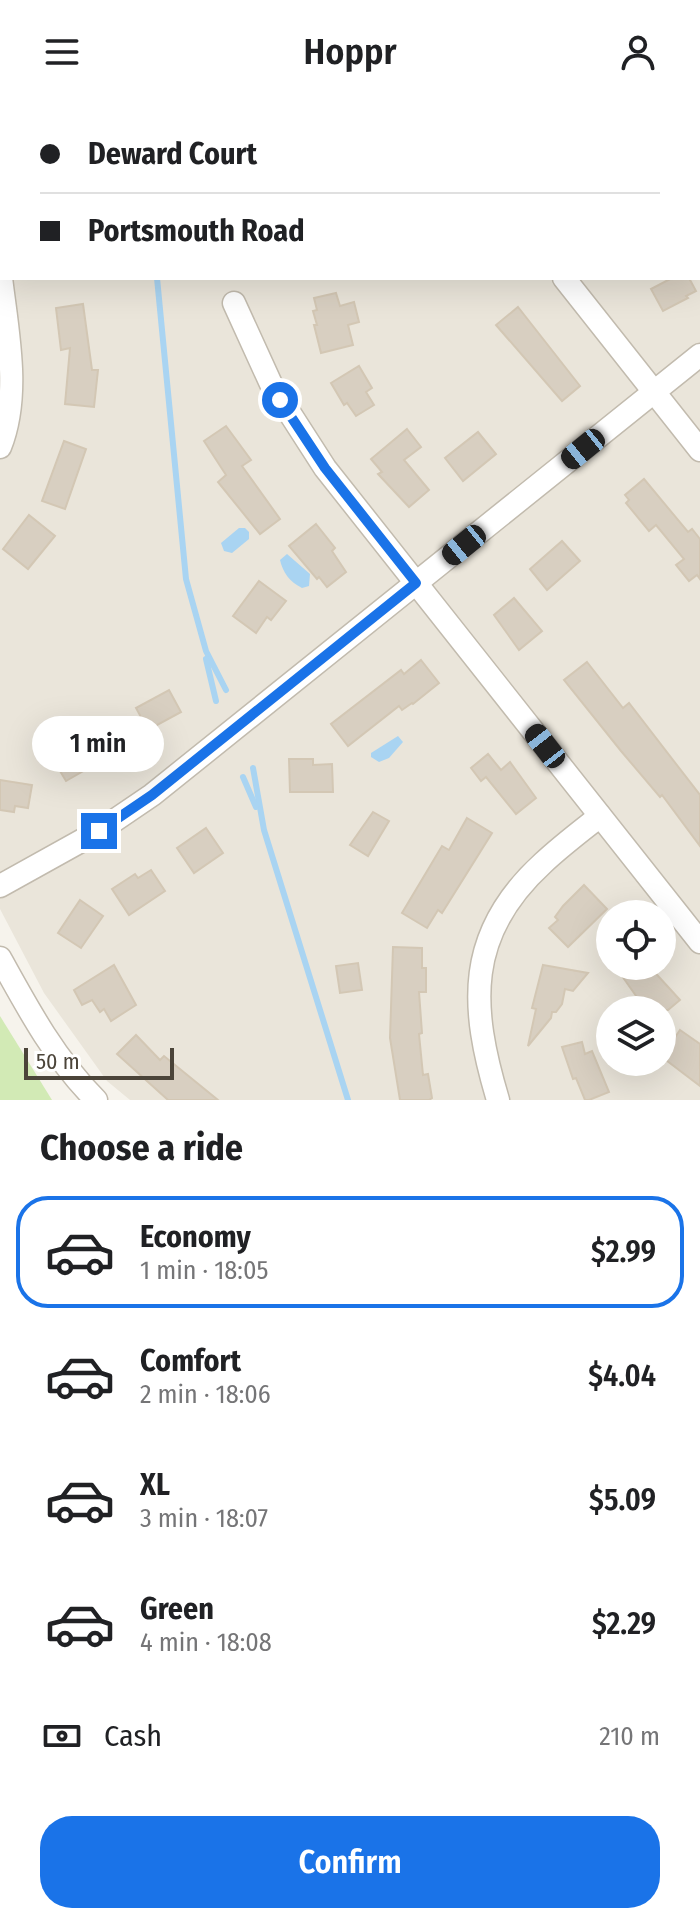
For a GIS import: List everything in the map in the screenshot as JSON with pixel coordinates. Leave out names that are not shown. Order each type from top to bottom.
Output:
[{"type":"street","points":[[0,447],[11,395],[1,280]]},
{"type":"street","points":[[566,280],[700,450]]},
{"type":"street","points":[[234,303],[271,384],[307,442],[700,942]]},
{"type":"street","points":[[0,886],[99,831],[152,795],[700,355]]},
{"type":"street","points":[[498,1100],[479,1019],[481,964],[486,947],[509,903],[527,880],[542,863],[600,816]]},
{"type":"street","points":[[0,958],[37,1027],[96,1100]]},
{"type":"shaded area","points":[[0,280],[700,280],[700,1100],[130,1100],[107,1081],[44,993],[0,909]]},
{"type":"green space","points":[[0,1016],[52,1100],[0,1100]]},
{"type":"water","points":[[239,528],[249,532],[249,539],[232,553],[224,551],[221,543]]},
{"type":"water","points":[[287,554],[310,574],[309,586],[302,588],[285,573],[280,560]]},
{"type":"water","points":[[398,736],[403,742],[389,758],[379,762],[371,757],[371,753]]},
{"type":"building","points":[[668,280],[690,280],[696,291],[663,311],[651,289]]},
{"type":"building","points":[[336,293],[340,306],[354,302],[359,322],[348,325],[353,345],[321,353],[314,325],[317,325],[313,311],[317,310],[314,298]]},
{"type":"building","points":[[83,304],[92,370],[98,370],[94,407],[65,404],[70,348],[61,350],[56,308]]},
{"type":"building","points":[[518,307],[580,386],[562,401],[496,325]]},
{"type":"building","points":[[359,366],[372,388],[366,392],[374,405],[356,416],[347,403],[344,405],[331,383]]},
{"type":"building","points":[[226,426],[251,460],[242,466],[280,519],[260,534],[218,482],[226,475],[204,441]]},
{"type":"building","points":[[407,429],[421,447],[404,460],[429,490],[409,507],[378,474],[382,472],[371,459]]},
{"type":"building","points":[[478,432],[496,454],[463,481],[445,458]]},
{"type":"building","points":[[64,441],[86,449],[65,509],[42,501]]},
{"type":"building","points":[[644,479],[688,532],[692,529],[700,539],[700,579],[697,575],[689,581],[676,565],[684,559],[656,525],[649,531],[626,503],[629,500],[625,495]]},
{"type":"building","points":[[29,515],[55,536],[28,569],[3,549]]},
{"type":"building","points":[[316,524],[335,548],[332,551],[346,572],[327,587],[289,546]]},
{"type":"building","points":[[562,541],[580,561],[547,590],[530,569]]},
{"type":"building","points":[[259,581],[286,601],[271,620],[267,617],[256,633],[233,616]]},
{"type":"building","points":[[514,598],[542,631],[519,650],[494,615]]},
{"type":"building","points":[[421,660],[439,683],[413,704],[402,710],[399,706],[348,746],[331,724],[401,670],[404,674]]},
{"type":"building","points":[[587,662],[623,708],[629,703],[700,795],[700,846],[662,795],[660,797],[564,680]]},
{"type":"building","points":[[169,690],[181,712],[148,730],[136,708]]},
{"type":"building","points":[[104,729],[118,751],[66,781],[54,761]]},
{"type":"building","points":[[488,754],[501,770],[510,762],[536,798],[516,814],[486,777],[481,781],[471,768]]},
{"type":"building","points":[[289,759],[313,759],[313,765],[332,764],[333,792],[290,792]]},
{"type":"building","points":[[0,780],[32,785],[28,808],[15,806],[14,812],[0,810]]},
{"type":"building","points":[[373,812],[389,821],[368,856],[350,845]]},
{"type":"building","points":[[467,818],[492,833],[442,913],[438,910],[427,928],[402,913],[442,846],[449,850]]},
{"type":"building","points":[[206,828],[223,853],[194,873],[177,848]]},
{"type":"building","points":[[151,870],[165,891],[129,915],[112,889],[135,874],[138,878]]},
{"type":"building","points":[[584,885],[598,900],[596,920],[568,947],[549,928],[558,920],[555,917]]},
{"type":"building","points":[[80,900],[103,916],[81,948],[58,933]]},
{"type":"building","points":[[393,947],[422,948],[426,992],[419,992],[422,1033],[419,1034],[423,1075],[428,1074],[432,1098],[429,1100],[400,1100],[390,1038]]},
{"type":"building","points":[[358,963],[362,990],[340,993],[336,966]]},
{"type":"building","points":[[114,965],[136,1005],[111,1021],[104,1009],[100,1012],[92,1000],[82,1005],[74,990]]},
{"type":"building","points":[[543,965],[588,973],[573,991],[565,989],[562,1004],[556,1012],[552,1012],[551,1018],[528,1046],[536,1009],[532,1008]]},
{"type":"building","points":[[625,980],[662,980],[680,1000],[676,1003],[676,996],[636,996]]},
{"type":"building","points":[[680,1030],[700,1044],[700,1086],[676,1068],[676,1036]]},
{"type":"building","points":[[136,1035],[160,1060],[164,1056],[218,1100],[168,1100],[117,1054]]},
{"type":"building","points":[[582,1042],[585,1054],[592,1051],[596,1061],[596,1076],[602,1076],[609,1092],[585,1100],[576,1078],[573,1079],[562,1047]]},
{"type":"waterway","points":[[157,280],[186,579],[206,651],[226,690]]},
{"type":"waterway","points":[[206,659],[216,701]]},
{"type":"waterway","points":[[253,768],[264,830],[348,1100]]},
{"type":"waterway","points":[[243,777],[256,807]]},
{"type":"route","points":[[99,831],[152,795],[416,583],[325,468],[280,400]]}]
